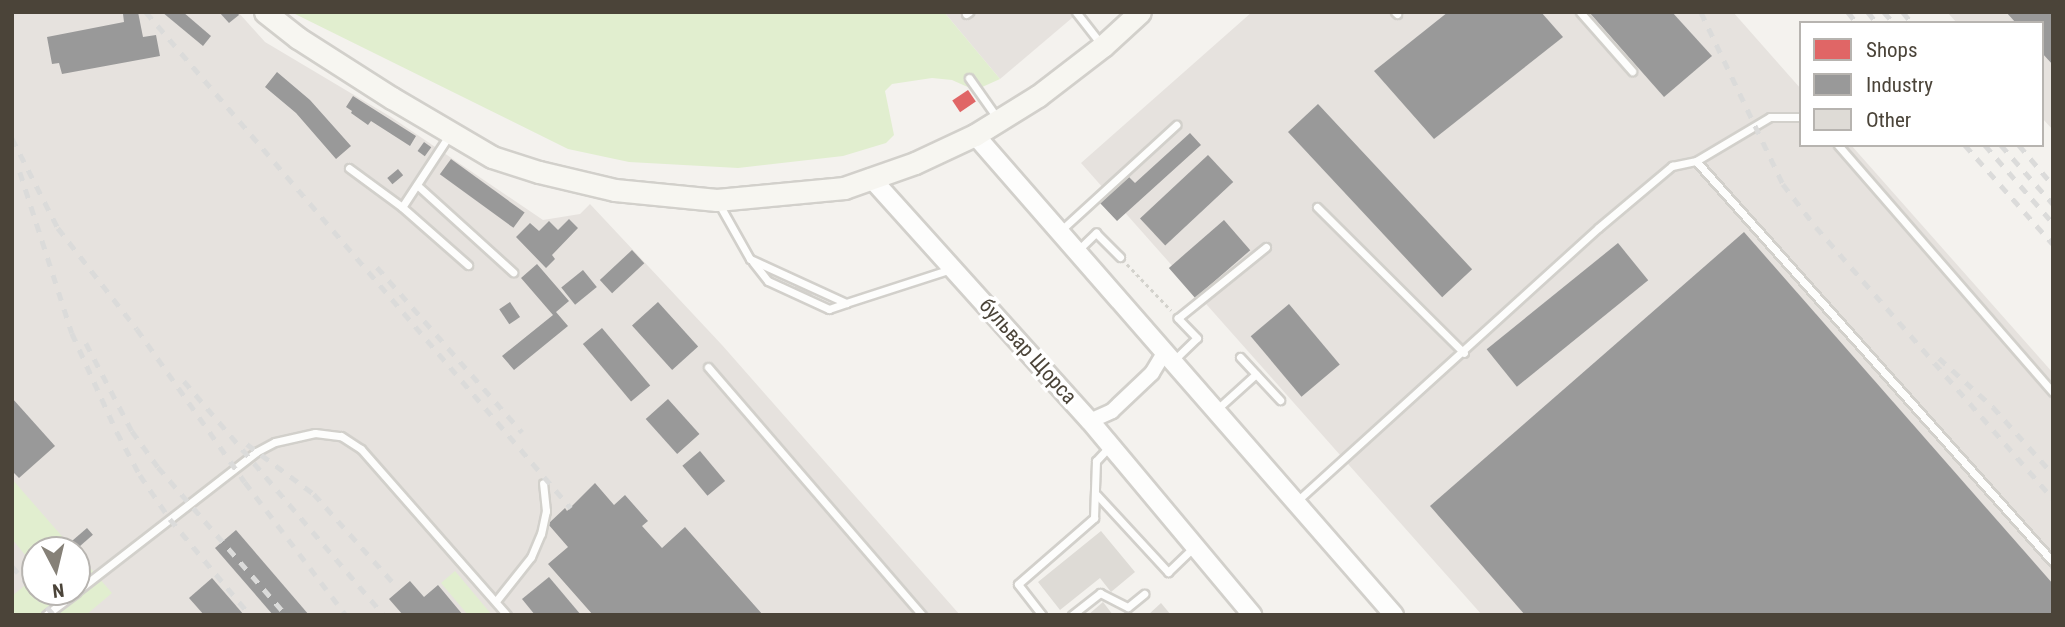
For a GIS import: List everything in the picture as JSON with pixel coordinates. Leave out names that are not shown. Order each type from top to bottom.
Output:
[{"type":"main road","points":[[265,12],[298,38],[492,157],[539,172],[615,190],[718,201],[844,188],[915,163],[975,135],[1038,96],[1103,46],[1140,12]]},
{"type":"street","points":[[975,135],[1394,615]]},
{"type":"street","name":"бульвар Щорса","points":[[871,178],[1090,421],[1252,615]]},
{"type":"street","points":[[1090,421],[1112,411],[1168,357]]},
{"type":"lane","points":[[1076,12],[1103,46]]},
{"type":"lane","points":[[1580,12],[1632,71]]},
{"type":"lane","points":[[968,78],[999,120]]},
{"type":"lane","points":[[1297,501],[1464,353],[1598,229],[1672,166],[1696,160],[1770,117],[1799,117]]},
{"type":"lane","points":[[1059,232],[1176,125]]},
{"type":"lane","points":[[402,207],[451,134]]},
{"type":"lane","points":[[1840,147],[2053,392]]},
{"type":"lane","points":[[1696,160],[2053,562]]},
{"type":"lane","points":[[349,168],[402,207],[468,265]]},
{"type":"lane","points":[[417,185],[513,272]]},
{"type":"lane","points":[[718,201],[750,259],[768,281],[829,309],[954,268]]},
{"type":"lane","points":[[1317,207],[1464,353]]},
{"type":"lane","points":[[1076,252],[1096,233],[1120,257]]},
{"type":"lane","points":[[1168,357],[1197,338],[1178,318],[1266,247]]},
{"type":"lane","points":[[750,259],[846,303]]},
{"type":"lane","points":[[1240,357],[1280,400]]},
{"type":"lane","points":[[708,367],[922,615]]},
{"type":"lane","points":[[1215,411],[1256,374]]},
{"type":"lane","points":[[91,580],[256,452],[275,442],[315,433],[341,436],[362,449],[507,615]]},
{"type":"lane","points":[[1042,615],[1017,584],[1092,522],[1097,495],[1096,461],[1110,446]]},
{"type":"lane","points":[[496,601],[531,557],[541,534],[546,511],[543,483]]},
{"type":"lane","points":[[1097,495],[1168,572],[1194,548]]},
{"type":"lane","points":[[1072,615],[1100,593],[1128,607],[1144,594]]},
{"type":"path","points":[[1120,257],[1178,318]]},
{"type":"shaded area","points":[[12,12],[238,12],[265,42],[391,117],[543,220],[580,214],[590,204],[722,345],[960,615],[12,615]]},
{"type":"shaded area","points":[[944,12],[1079,12],[1000,79]]},
{"type":"shaded area","points":[[1252,12],[1733,12],[1799,87],[1799,147],[1853,147],[2053,373],[2053,615],[1482,615],[1081,163]]},
{"type":"shaded area","points":[[1947,12],[2053,12],[2053,130],[2044,120],[2044,21],[1955,21]]},
{"type":"green space","points":[[291,12],[944,12],[1000,79],[980,88],[970,88],[952,80],[932,78],[892,84],[885,91],[894,135],[886,143],[843,156],[738,168],[629,162],[568,149]]},
{"type":"green space","points":[[12,479],[62,536],[21,536],[21,550],[12,539]]},
{"type":"green space","points":[[91,569],[112,593],[86,615],[12,615],[12,596],[21,589],[21,606],[91,606]]},
{"type":"green space","points":[[455,571],[492,615],[468,615],[441,583]]},
{"type":"building: Shops","points":[[968,90],[976,102],[960,112],[952,101]]},
{"type":"building: Industry","points":[[138,12],[143,37],[156,35],[160,56],[62,74],[59,63],[52,64],[47,37],[124,22],[123,14]]},
{"type":"building: Industry","points":[[162,12],[183,12],[211,36],[203,46]]},
{"type":"building: Industry","points":[[219,12],[237,12],[239,15],[229,23]]},
{"type":"building: Industry","points":[[1448,12],[1541,12],[1563,37],[1434,139],[1374,71]]},
{"type":"building: Industry","points":[[1589,12],[1672,12],[1712,56],[1664,97]]},
{"type":"building: Industry","points":[[2006,12],[2053,12],[2053,65],[2044,55],[2044,21],[2014,21]]},
{"type":"building: Industry","points":[[277,72],[310,100],[351,146],[336,159],[296,113],[265,87]]},
{"type":"building: Industry","points":[[353,96],[416,136],[410,146],[371,121],[368,125],[351,113],[346,107]]},
{"type":"building: Industry","points":[[1318,104],[1472,269],[1442,297],[1288,132]]},
{"type":"building: Industry","points":[[1190,133],[1201,145],[1117,221],[1100,203],[1129,177],[1135,183]]},
{"type":"building: Industry","points":[[424,142],[431,147],[425,156],[418,151]]},
{"type":"building: Industry","points":[[1208,155],[1233,182],[1165,245],[1140,218]]},
{"type":"building: Industry","points":[[451,159],[525,212],[513,228],[440,174]]},
{"type":"building: Industry","points":[[398,169],[403,175],[392,184],[387,178]]},
{"type":"building: Industry","points":[[569,219],[578,228],[552,255],[555,259],[546,268],[516,237],[530,223],[539,231],[549,221],[558,230]]},
{"type":"building: Industry","points":[[1224,220],[1250,250],[1195,298],[1169,268]]},
{"type":"building: Industry","points":[[1744,232],[2053,584],[2053,615],[1525,615],[1430,506]]},
{"type":"building: Industry","points":[[1618,243],[1648,280],[1517,387],[1487,349]]},
{"type":"building: Industry","points":[[632,250],[644,263],[612,293],[600,280]]},
{"type":"building: Industry","points":[[537,264],[569,301],[556,312],[568,326],[514,370],[502,356],[553,315],[521,278]]},
{"type":"building: Industry","points":[[583,270],[597,287],[575,305],[561,288]]},
{"type":"building: Industry","points":[[510,302],[520,317],[509,324],[499,309]]},
{"type":"building: Industry","points":[[658,302],[698,347],[672,370],[632,325]]},
{"type":"building: Industry","points":[[1289,304],[1340,365],[1301,397],[1251,336]]},
{"type":"building: Industry","points":[[602,328],[650,385],[631,402],[583,344]]},
{"type":"building: Industry","points":[[12,398],[55,446],[19,478],[12,471]]},
{"type":"building: Industry","points":[[668,399],[699,434],[677,454],[646,419]]},
{"type":"building: Industry","points":[[700,451],[725,481],[707,496],[682,466]]},
{"type":"building: Industry","points":[[595,483],[614,505],[625,495],[648,521],[642,526],[662,548],[685,527],[763,615],[593,615],[548,564],[568,547],[548,524],[565,508],[567,511]]},
{"type":"building: Industry","points":[[87,528],[93,535],[91,536],[78,536]]},
{"type":"building: Industry","points":[[236,530],[309,615],[273,615],[215,548]]},
{"type":"building: Industry","points":[[549,577],[581,615],[535,615],[522,599]]},
{"type":"building: Industry","points":[[212,578],[244,615],[204,615],[189,598]]},
{"type":"building: Industry","points":[[410,581],[424,597],[438,585],[463,615],[403,615],[389,599]]},
{"type":"building: Other","points":[[799,279],[816,288],[808,303],[791,294]]},
{"type":"building: Other","points":[[1101,531],[1135,572],[1111,592],[1100,578],[1060,610],[1038,582]]},
{"type":"building: Other","points":[[1103,602],[1113,615],[1088,615]]},
{"type":"building: Other","points":[[1161,603],[1171,615],[1148,615]]},
{"type":"railway","points":[[146,12],[571,508]]},
{"type":"railway","points":[[1701,12],[1783,184],[1816,227],[2053,499]]},
{"type":"railway","points":[[1848,12],[1855,21]]},
{"type":"railway","points":[[1868,12],[1875,21]]},
{"type":"railway","points":[[1884,12],[1892,21]]},
{"type":"railway","points":[[1903,12],[1910,21]]},
{"type":"railway","points":[[12,138],[58,228],[137,329],[245,482],[346,615]]},
{"type":"railway","points":[[1967,147],[2053,244]]},
{"type":"railway","points":[[1987,147],[2053,223]]},
{"type":"railway","points":[[2003,147],[2053,204]]},
{"type":"railway","points":[[2021,147],[2053,185]]},
{"type":"railway","points":[[20,172],[72,333],[117,432],[140,475],[170,519],[250,615]]},
{"type":"railway","points":[[377,267],[522,432]]},
{"type":"railway","points":[[86,343],[132,431],[158,467],[286,615]]},
{"type":"railway","points":[[1939,358],[1993,407],[2053,474]]},
{"type":"railway","points":[[184,381],[384,615]]},
{"type":"railway","points":[[247,444],[314,494],[398,588]]},
{"type":"railway","points":[[12,566],[54,615]]}]
